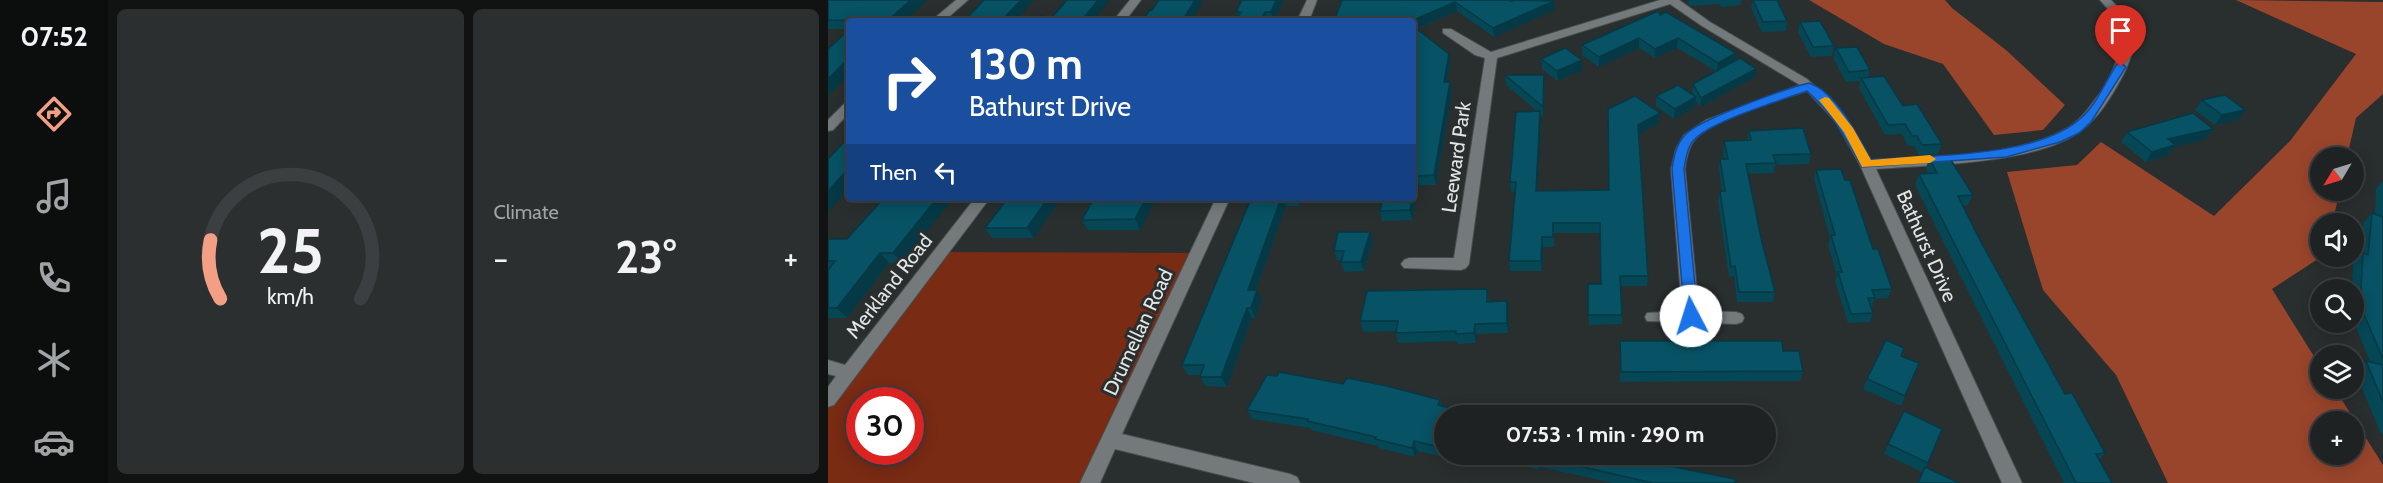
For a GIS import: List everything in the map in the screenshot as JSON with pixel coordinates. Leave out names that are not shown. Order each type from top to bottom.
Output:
[{"type":"street","points":[[941,18],[963,0]]},
{"type":"street","points":[[1121,18],[1136,0]]},
{"type":"street","points":[[1304,18],[1312,0]]},
{"type":"street","points":[[1447,31],[1479,52],[1491,56],[1672,0]]},
{"type":"street","name":"Bathurst Drive","points":[[1672,0],[1809,86],[1829,105],[1849,131],[1867,165],[2012,483]]},
{"type":"street","points":[[1867,165],[2006,153],[2056,139],[2075,130],[2087,120],[2107,91],[2129,50],[2128,24],[2105,0]]},
{"type":"street","name":"Leeward Park","points":[[1409,264],[1469,264],[1491,56]]},
{"type":"street","points":[[1691,316],[1678,169],[1682,150],[1690,136],[1711,123],[1809,86]]},
{"type":"street","points":[[828,127],[846,109]]},
{"type":"street","name":"Merkland Road","points":[[828,400],[981,201]]},
{"type":"street","name":"Drumellan Road","points":[[1090,483],[1222,201]]},
{"type":"street","points":[[1653,316],[1736,318]]},
{"type":"street","points":[[828,367],[849,373]]},
{"type":"street","points":[[1111,440],[1290,483]]},
{"type":"shaded area","points":[[1809,0],[1945,0],[2006,50],[2065,105],[2043,130],[1994,135],[1943,64],[1884,44]]},
{"type":"shaded area","points":[[2236,0],[2383,2],[2383,94],[2356,118],[2349,147],[2310,147],[2310,201],[2338,201],[2334,213],[2310,213],[2310,264],[2272,289],[2310,350],[2310,399],[2341,399],[2349,411],[2310,411],[2310,465],[2364,465],[2364,435],[2383,465],[2383,483],[2168,483],[2116,375],[2043,290],[2007,172],[2077,165],[2101,142],[2214,216],[2290,141],[2356,54]]},
{"type":"shaded area","points":[[942,252],[1198,253],[1090,483],[828,483],[828,400]]},
{"type":"building","points":[[828,0],[911,0],[890,18],[828,20]]},
{"type":"building","points":[[984,0],[1021,0],[1004,18],[967,18]]},
{"type":"building","points":[[1067,0],[1098,0],[1083,18],[1052,18]]},
{"type":"building","points":[[1159,0],[1195,0],[1184,18],[1144,18]]},
{"type":"building","points":[[1242,0],[1276,0],[1271,12],[1265,12],[1262,18],[1237,18],[1241,12],[1236,12]]},
{"type":"building","points":[[1342,0],[1554,1],[1493,28],[1455,2],[1416,19],[1335,18]]},
{"type":"building","points":[[1753,0],[1777,0],[1787,21],[1763,22]]},
{"type":"building","points":[[1658,11],[1660,15],[1666,12],[1736,53],[1718,63],[1678,38],[1655,49],[1639,38],[1599,57],[1582,45]]},
{"type":"building","points":[[1820,21],[1834,46],[1813,47],[1800,22]]},
{"type":"building","points":[[1416,28],[1449,54],[1444,82],[1450,82],[1434,175],[1417,176],[1416,181],[1416,60]]},
{"type":"building","points":[[846,33],[846,61],[828,79],[828,49]]},
{"type":"building","points":[[1857,47],[1870,70],[1849,72],[1836,48]]},
{"type":"building","points":[[1565,48],[1582,60],[1557,71],[1541,59]]},
{"type":"building","points":[[1740,58],[1756,69],[1701,98],[1693,84]]},
{"type":"building","points":[[1505,75],[1544,75],[1543,107]]},
{"type":"building","points":[[1884,76],[1903,106],[1917,104],[1942,144],[1922,145],[1917,136],[1912,136],[1905,124],[1888,125],[1861,78]]},
{"type":"building","points":[[1678,85],[1696,97],[1675,109],[1656,96]]},
{"type":"building","points":[[2225,95],[2245,110],[2222,115],[2202,100]]},
{"type":"building","points":[[1635,96],[1660,113],[1638,125],[1648,276],[1620,276],[1622,315],[1588,315],[1588,284],[1601,284],[1600,223],[1553,223],[1553,237],[1542,237],[1541,261],[1509,261],[1516,182],[1510,182],[1516,112],[1540,111],[1536,191],[1609,190],[1608,109]]},
{"type":"building","points":[[2193,113],[2213,129],[2168,139],[2175,145],[2152,152],[2127,132]]},
{"type":"building","points":[[1803,128],[1811,154],[1773,155],[1776,163],[1746,164],[1775,292],[1739,292],[1735,266],[1731,267],[1720,191],[1725,191],[1720,159],[1728,159],[1724,141],[1751,140],[1749,131]]},
{"type":"building","points":[[846,140],[846,171],[828,191],[828,159]]},
{"type":"building","points":[[1949,157],[1973,195],[1958,196],[1982,244],[2065,394],[2072,393],[2105,453],[2096,454],[2112,483],[2076,483],[1919,174],[1937,173],[1929,158]]},
{"type":"building","points":[[1841,169],[1845,180],[1850,180],[1873,249],[1878,249],[1892,289],[1872,290],[1875,298],[1868,298],[1873,313],[1851,314],[1838,272],[1842,272],[1831,235],[1835,235],[1816,170]]},
{"type":"building","points":[[881,201],[935,201],[893,253],[880,253],[837,308],[828,308],[828,270],[835,261],[828,261],[828,239],[847,239]]},
{"type":"building","points":[[1006,201],[1046,201],[1027,228],[985,228]]},
{"type":"building","points":[[1092,201],[1144,201],[1135,219],[1082,220]]},
{"type":"building","points":[[1250,201],[1280,201],[1248,290],[1257,290],[1251,308],[1247,308],[1221,377],[1200,377],[1204,365],[1182,365]]},
{"type":"building","points":[[1382,201],[1412,201],[1410,210],[1380,211]]},
{"type":"building","points":[[2372,213],[2383,217],[2383,359],[2364,314],[2362,267],[2364,253],[2368,255]]},
{"type":"building","points":[[1338,232],[1370,232],[1361,262],[1341,262],[1344,251],[1334,251]]},
{"type":"building","points":[[1487,289],[1487,302],[1507,301],[1507,323],[1475,324],[1474,333],[1456,334],[1456,331],[1396,333],[1398,321],[1360,321],[1367,291]]},
{"type":"building","points":[[1886,340],[1904,348],[1901,356],[1919,363],[1905,396],[1867,379]]},
{"type":"building","points":[[1620,341],[1782,341],[1783,351],[1799,351],[1803,371],[1621,372]]},
{"type":"building","points":[[2366,361],[2383,365],[2383,402]]},
{"type":"building","points":[[1279,372],[1343,384],[1347,378],[1440,400],[1438,405],[1434,405],[1434,446],[1414,441],[1412,448],[1307,421],[1308,419],[1247,410],[1267,375],[1277,376]]},
{"type":"building","points":[[1904,411],[1942,429],[1928,463],[1888,444]]},
{"type":"building","points":[[1574,465],[1664,465],[1735,479],[1738,483],[1653,483]]},
{"type":"building","points":[[1925,467],[1959,483],[1918,483]]},
{"type":"slow traffic","points":[[1825,100],[1849,131],[1867,165],[1930,159]]},
{"type":"route","points":[[1691,316],[1678,169],[1682,150],[1690,136],[1711,123],[1809,86],[1829,105],[1849,131],[1867,165],[2006,153],[2032,147],[2075,130],[2097,107],[2121,67]]}]
